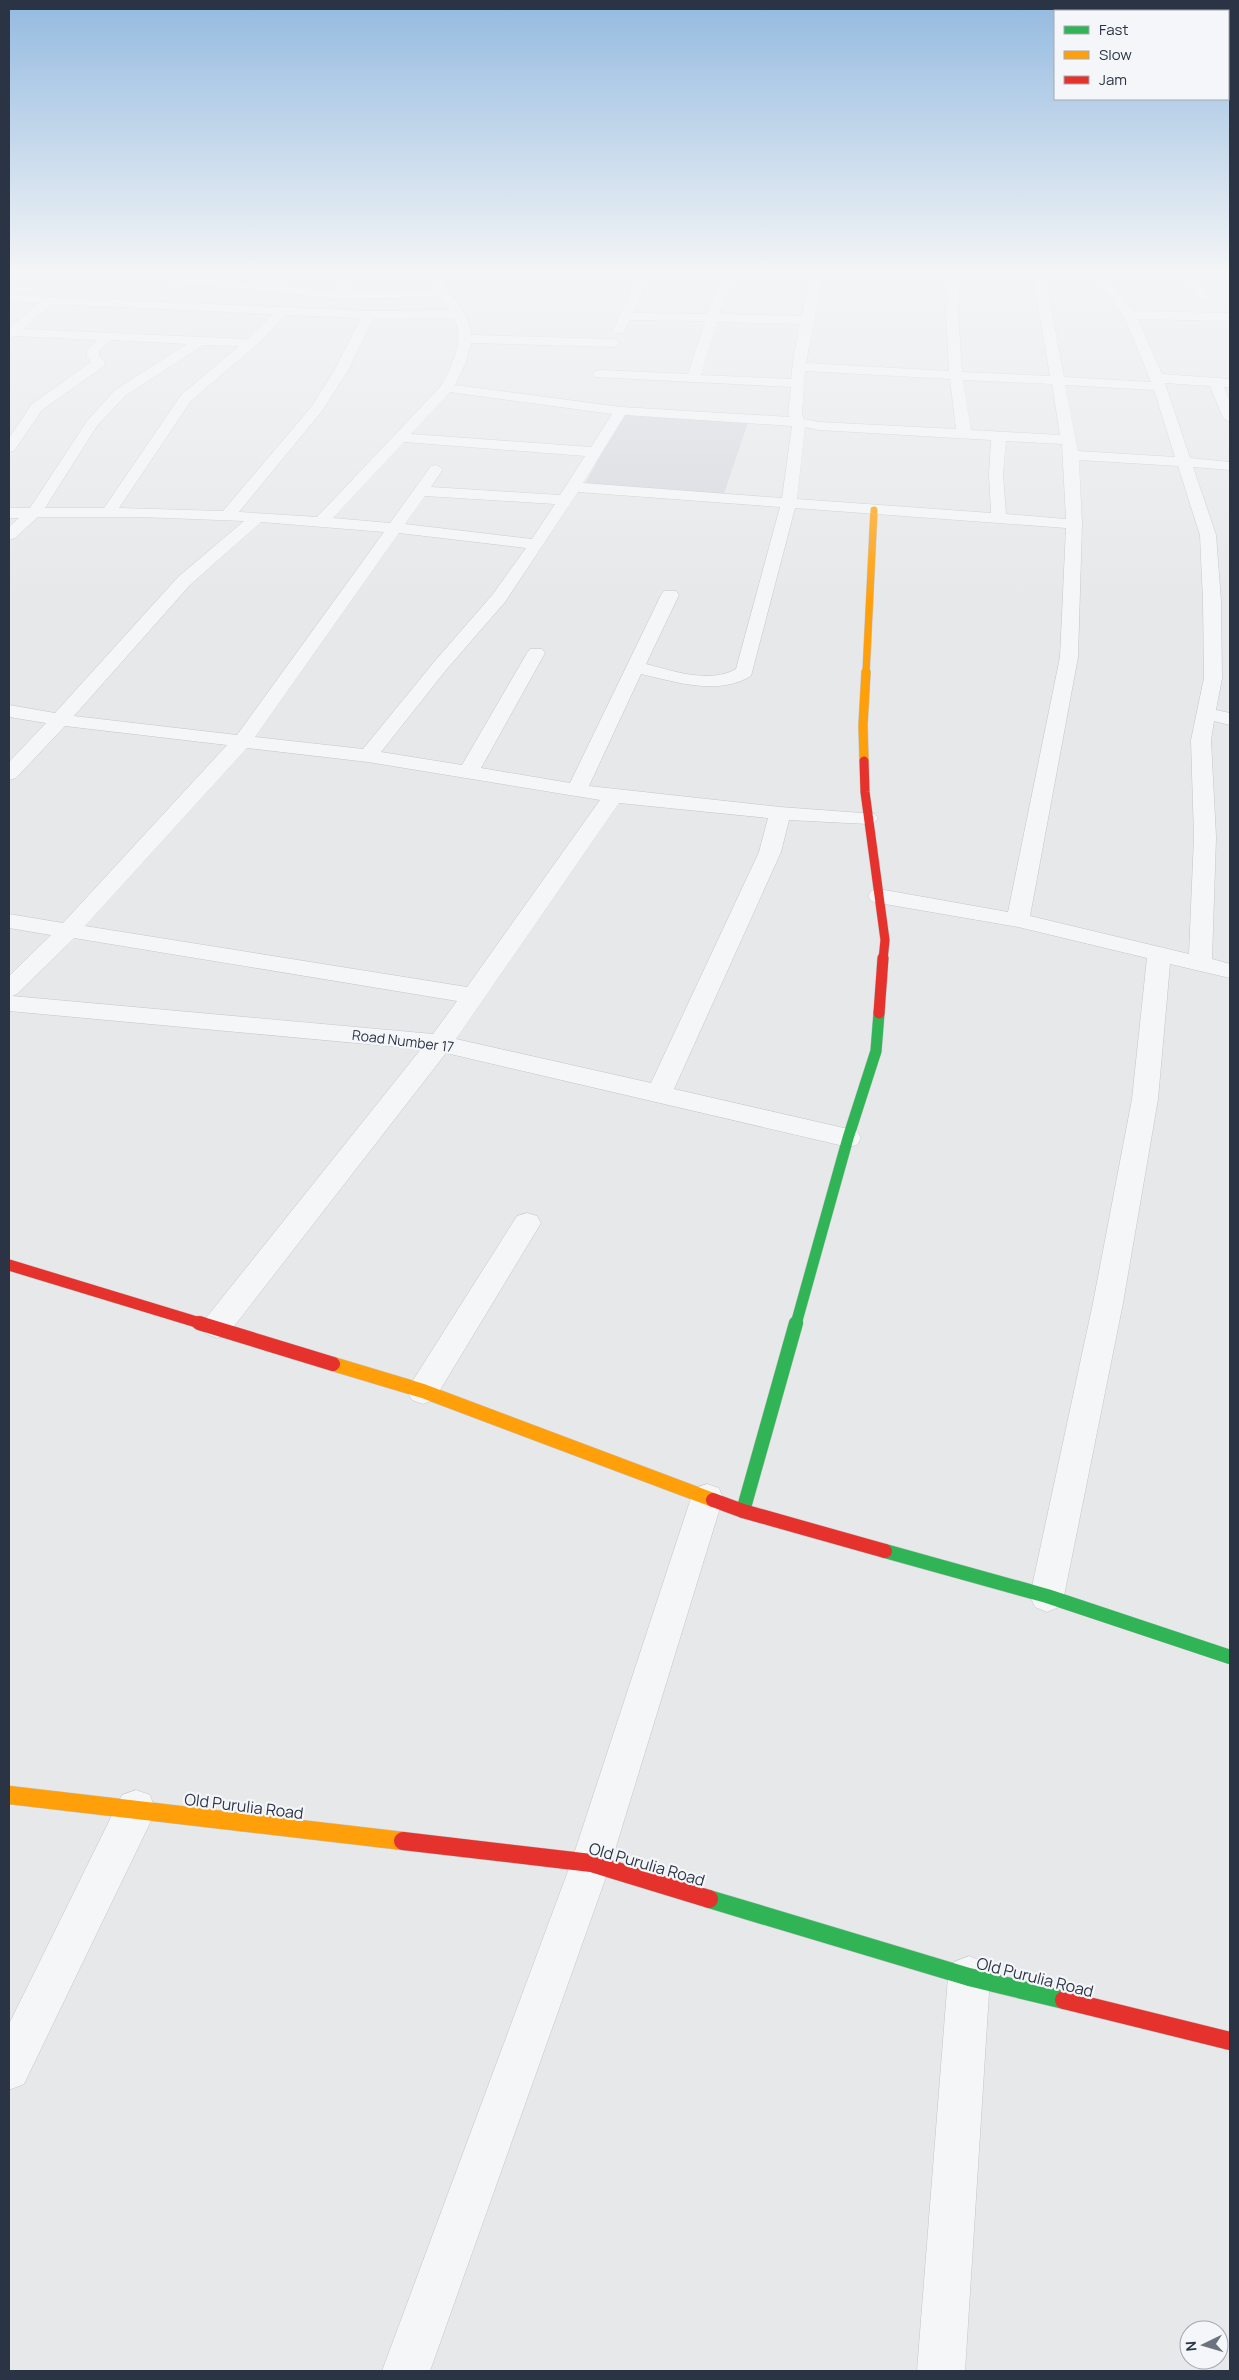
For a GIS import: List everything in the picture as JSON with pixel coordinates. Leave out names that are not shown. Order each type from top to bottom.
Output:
[{"type":"street","points":[[9,448],[37,407],[69,382]]},
{"type":"street","points":[[9,535],[35,512],[92,424],[120,393],[137,382]]},
{"type":"street","points":[[109,511],[186,398],[205,382]]},
{"type":"street","points":[[226,517],[317,408],[334,382]]},
{"type":"street","points":[[321,522],[401,438],[447,388],[450,382]]},
{"type":"street","points":[[586,407],[597,383],[615,382]]},
{"type":"street","points":[[634,667],[724,682],[738,678],[744,672],[789,503],[799,422],[795,414],[798,383],[778,382]]},
{"type":"street","points":[[957,382],[964,433]]},
{"type":"street","points":[[1018,920],[1069,657],[1074,524],[1069,447],[1058,382]]},
{"type":"street","points":[[1159,382],[1208,535],[1221,602],[1222,679],[1206,714],[1201,740],[1205,837],[1200,963]]},
{"type":"street","points":[[1215,382],[1230,418]]},
{"type":"street","points":[[447,388],[621,411],[799,422],[819,426],[999,435],[1069,447],[1230,466]]},
{"type":"street","points":[[368,756],[440,666],[499,598],[537,544],[621,411]]},
{"type":"street","points":[[999,435],[996,474],[999,519]]},
{"type":"street","points":[[401,438],[595,452]]},
{"type":"street","points":[[9,989],[68,931],[243,740],[318,638],[436,469]]},
{"type":"street","points":[[420,491],[569,493],[789,503],[1074,524]]},
{"type":"street","points":[[743,1510],[848,1138],[876,1051],[885,940],[865,792],[863,725],[874,510]]},
{"type":"street","points":[[9,513],[109,511],[321,522],[537,544]]},
{"type":"street","points":[[9,774],[61,720],[184,581],[256,519]]},
{"type":"street","points":[[577,790],[634,667],[670,596]]},
{"type":"street","points":[[468,773],[536,653]]},
{"type":"street","points":[[9,711],[61,720],[368,756],[613,796],[780,813],[868,818]]},
{"type":"street","points":[[1206,714],[1230,719]]},
{"type":"street","points":[[217,1326],[440,1043],[613,796]]},
{"type":"street","points":[[659,1094],[770,852],[780,813]]},
{"type":"street","points":[[879,896],[1018,920],[1230,971]]},
{"type":"street","points":[[9,921],[473,996]]},
{"type":"street","points":[[1047,1596],[1108,1303],[1145,1099],[1159,953]]},
{"type":"street","name":"Road Number 17","points":[[9,1003],[440,1043],[848,1138]]},
{"type":"street","points":[[423,1390],[527,1223]]},
{"type":"street","points":[[9,1265],[217,1326],[423,1390],[743,1510],[1047,1596],[1230,1657]]},
{"type":"street","points":[[406,2371],[592,1863],[707,1498]]},
{"type":"street","name":"Old Purulia Road","points":[[9,1795],[592,1863],[969,1977],[1230,2040]]},
{"type":"street","points":[[9,2069],[136,1809]]},
{"type":"street","points":[[941,2371],[969,1977]]},
{"type":"shaded area","points":[[622,414],[748,422],[724,494],[585,484]]},
{"type":"traffic: fast","points":[[743,1511],[848,1138],[876,1051],[879,1013]]},
{"type":"traffic: fast","points":[[885,1551],[1047,1596],[1230,1657]]},
{"type":"traffic: fast","points":[[709,1899],[969,1977],[1064,2000]]},
{"type":"traffic: slow","points":[[864,761],[863,725],[874,510]]},
{"type":"traffic: slow","points":[[333,1364],[423,1391],[713,1500]]},
{"type":"traffic: slow","points":[[9,1795],[403,1841]]},
{"type":"traffic: jam","points":[[864,761],[865,792],[885,940],[879,1013]]},
{"type":"traffic: jam","points":[[9,1265],[333,1364]]},
{"type":"traffic: jam","points":[[713,1500],[743,1511],[885,1551]]},
{"type":"traffic: jam","points":[[403,1841],[591,1863],[709,1899]]},
{"type":"traffic: jam","points":[[1064,2000],[1230,2041]]}]
